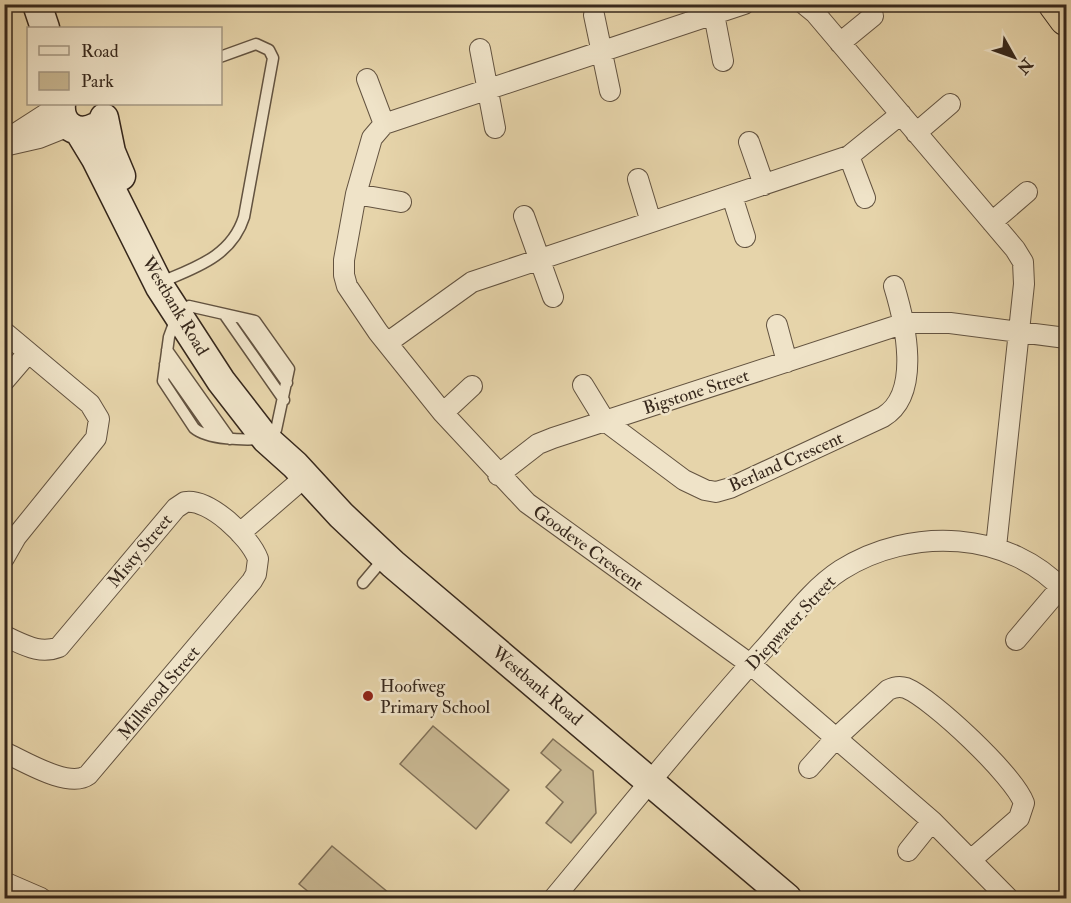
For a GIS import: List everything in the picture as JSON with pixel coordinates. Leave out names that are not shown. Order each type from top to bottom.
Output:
[{"type":"highway","points":[[1055,4],[1066,19]]},
{"type":"street","points":[[367,79],[384,124],[601,52],[713,10],[744,4]]},
{"type":"street","points":[[804,4],[901,114],[1023,262],[1024,284],[996,547]]},
{"type":"street","points":[[713,10],[723,61]]},
{"type":"street","points":[[594,15],[610,91]]},
{"type":"street","points":[[840,43],[873,16]]},
{"type":"street","points":[[480,49],[495,128]]},
{"type":"street","points":[[916,133],[950,104]]},
{"type":"street","points":[[387,343],[472,282],[849,156],[901,114]]},
{"type":"street","points":[[4,141],[80,115]]},
{"type":"street","points":[[4,146],[39,138],[80,115]]},
{"type":"street","name":"Westbank Road","points":[[80,115],[111,152],[132,203],[171,278],[183,311],[221,381],[271,435],[300,471],[385,557],[787,898]]},
{"type":"street","name":"Westbank Road","points":[[80,115],[96,159],[160,287],[183,311]]},
{"type":"street","name":"Goodeve Crescent","points":[[384,124],[372,138],[356,194],[344,260],[344,275],[347,286],[387,343],[443,413],[498,474],[547,519],[750,664],[932,821],[1008,898]]},
{"type":"street","points":[[749,142],[764,185]]},
{"type":"street","points":[[849,156],[865,198]]},
{"type":"street","points":[[638,179],[651,222]]},
{"type":"street","points":[[992,222],[1027,192]]},
{"type":"street","points":[[356,194],[401,202]]},
{"type":"street","points":[[732,196],[745,237]]},
{"type":"street","points":[[524,216],[553,297]]},
{"type":"street","points":[[894,286],[905,323]]},
{"type":"street","name":"Bigstone Street","points":[[498,474],[538,444],[905,323],[950,322],[1066,338]]},
{"type":"street","name":"Berland Crescent","points":[[605,421],[697,488],[716,492],[730,488],[892,412],[899,402],[903,385],[907,351],[905,323]]},
{"type":"street","points":[[777,325],[788,362]]},
{"type":"street","points":[[4,332],[90,404],[99,419],[99,429],[91,446],[30,519],[4,558]]},
{"type":"street","points":[[4,381],[28,352]]},
{"type":"street","points":[[583,385],[605,421]]},
{"type":"street","points":[[443,413],[472,386]]},
{"type":"street","points":[[240,533],[300,471]]},
{"type":"street","name":"Misty Street","points":[[4,636],[34,649],[52,650],[59,647],[176,508],[185,502],[205,504],[240,533]]},
{"type":"street","name":"Millwood Street","points":[[4,752],[73,780],[84,778],[97,767],[256,574],[258,566],[256,554],[240,533]]},
{"type":"street","name":"Diepwater Street","points":[[554,898],[750,664],[823,584],[841,570],[868,556],[903,544],[940,540],[996,547],[1035,567],[1064,590]]},
{"type":"street","points":[[1016,640],[1064,590]]},
{"type":"street","points":[[809,768],[835,739],[888,690],[900,687],[913,692],[972,737],[1024,803],[1019,818],[972,859]]},
{"type":"street","points":[[908,851],[932,821]]},
{"type":"street","points":[[4,882],[41,898]]},
{"type":"lane","points":[[171,278],[205,265],[219,254],[240,231],[244,217],[273,58],[269,50],[256,44],[222,56]]},
{"type":"lane","points":[[183,311],[224,314],[241,318],[287,383],[284,400],[271,435],[230,439],[215,435],[165,364],[167,350],[183,311]]},
{"type":"lane","points":[[224,314],[284,400]]},
{"type":"lane","points":[[167,350],[230,439]]},
{"type":"lane","points":[[363,583],[385,557]]},
{"type":"green space","points":[[433,726],[509,790],[476,829],[400,764]]},
{"type":"green space","points":[[553,739],[593,771],[596,813],[571,843],[546,823],[563,802],[546,787],[561,770],[541,753]]},
{"type":"green space","points":[[332,846],[395,898],[316,898],[299,884]]},
{"type":"place","name":"Hoofweg Primary School","points":[[368,696]]}]
